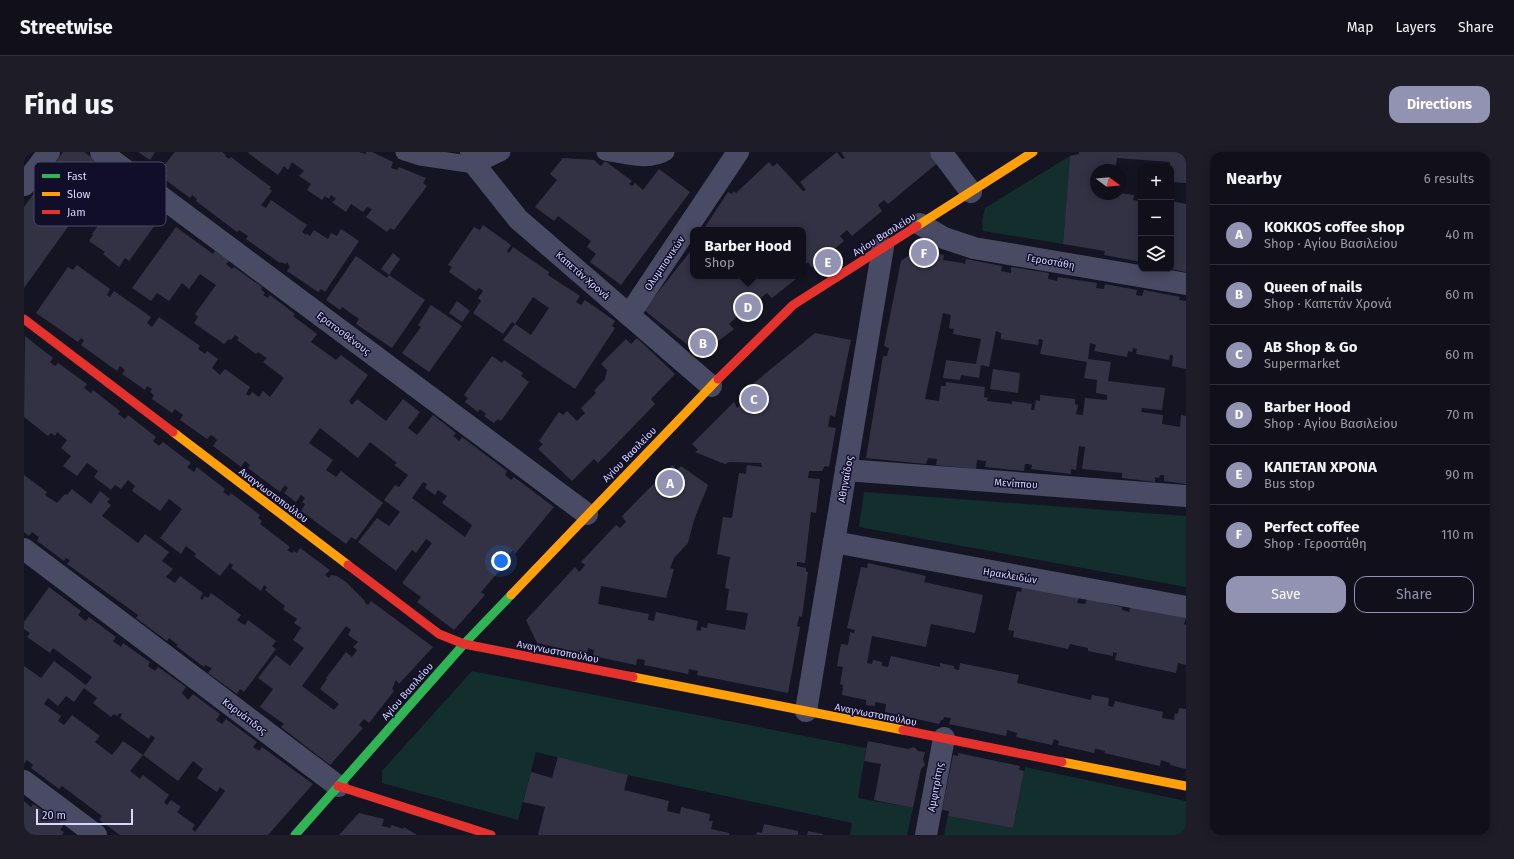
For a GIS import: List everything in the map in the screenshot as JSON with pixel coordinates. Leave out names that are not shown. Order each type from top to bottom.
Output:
[{"type":"street","points":[[41,162],[49,152]]},
{"type":"street","name":"Ερατοσθένους","points":[[101,152],[114,162]]},
{"type":"street","points":[[942,152],[971,192]]},
{"type":"street","name":"Αγίου Βασιλείου","points":[[295,835],[464,644],[711,386],[793,305],[1033,152]]},
{"type":"street","name":"Ολυμπιονικών","points":[[629,315],[729,156]]},
{"type":"street","name":"Καπετάν Χρονά","points":[[473,158],[518,219],[711,386]]},
{"type":"street","points":[[24,185],[34,172]]},
{"type":"street","name":"Ερατοσθένους","points":[[166,200],[587,514]]},
{"type":"street","name":"Γεροστάθη","points":[[920,224],[944,238],[974,248],[1186,284]]},
{"type":"street","name":"Αθηναΐδος","points":[[806,711],[883,247]]},
{"type":"street","name":"Αναγνωστοπούλου","points":[[24,319],[440,634],[464,644],[1186,786]]},
{"type":"street","name":"Μενίππου","points":[[846,470],[1186,496]]},
{"type":"street","name":"Ηρακλειδών","points":[[834,542],[1186,607]]},
{"type":"street","name":"Καρυάτιδος","points":[[24,549],[338,786],[484,834]]},
{"type":"street","name":"Αμφιτρίτης","points":[[926,835],[944,738]]},
{"type":"street","points":[[24,781],[96,835]]},
{"type":"lane","points":[[404,152],[420,157],[473,158],[502,152]]},
{"type":"lane","points":[[605,152],[646,158],[660,156],[666,152]]},
{"type":"green space","points":[[1070,156],[1063,244],[983,231],[982,221],[985,208]]},
{"type":"green space","points":[[864,492],[1186,516],[1186,587],[859,527]]},
{"type":"green space","points":[[472,671],[866,748],[858,798],[913,808],[907,835],[850,835],[852,823],[628,775],[536,752],[518,820],[382,783],[382,771]]},
{"type":"green space","points":[[1025,767],[1186,801],[1186,828],[1184,835],[944,835],[948,816],[1013,828]]},
{"type":"building","points":[[63,152],[84,152],[98,162],[56,162]]},
{"type":"building","points":[[138,152],[155,152],[150,160]]},
{"type":"building","points":[[175,152],[222,152],[229,159],[231,157],[271,187],[269,189],[272,191],[261,205],[266,208],[271,200],[307,225],[302,232],[306,235],[306,233],[310,236],[314,230],[328,239],[331,233],[337,236],[341,229],[359,241],[325,292],[321,289],[318,292],[287,271],[290,267],[287,262],[286,264],[280,263],[246,239],[248,236],[239,230],[237,232],[196,201],[197,199],[192,195],[190,198],[166,180],[166,163]]},
{"type":"building","points":[[359,152],[366,154],[366,152],[372,152],[393,162],[391,168],[397,170],[399,167],[426,178],[423,183],[427,186],[394,230],[390,228],[387,232],[366,217],[372,209],[367,207],[363,212],[351,204],[346,212],[332,202],[336,199],[331,195],[329,199],[325,196],[322,200],[307,190],[311,184],[299,176],[304,171],[292,162],[288,170],[284,166],[278,175],[248,153]]},
{"type":"building","points":[[837,152],[842,159],[845,158],[841,152],[932,152],[940,161],[888,204],[884,200],[878,205],[882,211],[852,236],[847,230],[840,236],[844,241],[812,268],[808,262],[806,264],[806,227],[705,227],[728,192],[732,194],[733,191],[736,193],[769,162],[773,167],[777,163],[803,191],[806,190],[800,182]]},
{"type":"building","points":[[1079,152],[1186,152],[1186,183],[1174,182],[1174,164],[1170,164],[1170,162],[1117,158],[1116,164],[1090,164],[1090,200],[1126,200],[1126,194],[1134,195],[1133,200],[1138,201],[1138,261],[1104,255],[1105,251],[1063,244],[1070,156],[1079,154]]},
{"type":"building","points":[[563,158],[594,160],[601,166],[605,161],[632,181],[629,184],[632,186],[635,183],[643,190],[659,169],[690,192],[621,285],[590,262],[596,254],[587,247],[591,241],[558,216],[554,221],[535,207],[557,180],[550,174]]},
{"type":"building","points":[[34,193],[34,226],[69,226],[24,288],[24,207]]},
{"type":"building","points":[[1174,202],[1186,204],[1186,272],[1174,270]]},
{"type":"building","points":[[483,225],[511,245],[507,251],[509,253],[513,247],[549,272],[548,275],[580,296],[576,302],[581,305],[585,300],[615,321],[612,326],[615,328],[575,389],[503,340],[515,324],[512,322],[503,334],[473,313],[481,301],[478,298],[483,291],[479,288],[476,291],[449,272],[452,267],[448,265],[474,227],[480,230]],"holes":[[[533,297],[549,308],[531,335],[515,324]]]},
{"type":"building","points":[[98,226],[154,226],[129,261],[125,258],[119,267],[103,254],[105,252],[89,241],[93,235],[92,234]]},
{"type":"building","points":[[176,227],[213,254],[215,251],[229,261],[226,264],[232,269],[234,267],[262,287],[261,289],[265,293],[263,295],[268,298],[270,295],[295,314],[293,316],[317,334],[311,342],[336,360],[341,355],[368,375],[349,401],[352,405],[357,399],[386,421],[403,399],[420,412],[408,428],[417,435],[433,415],[456,433],[453,436],[459,441],[462,437],[507,471],[505,475],[511,480],[514,477],[554,507],[515,554],[513,550],[506,557],[509,560],[481,592],[485,595],[454,630],[417,602],[421,597],[402,583],[432,543],[426,539],[416,553],[412,550],[396,571],[358,542],[377,518],[389,526],[400,512],[384,500],[395,485],[399,487],[408,475],[394,465],[397,463],[370,442],[358,458],[320,428],[309,443],[333,460],[326,470],[336,477],[341,471],[383,503],[356,540],[351,537],[346,544],[301,511],[305,504],[302,502],[305,498],[301,495],[296,502],[284,493],[288,488],[285,485],[280,492],[248,468],[250,465],[245,461],[241,467],[213,446],[217,440],[214,437],[211,435],[207,439],[180,420],[183,415],[175,409],[172,413],[152,399],[154,395],[150,392],[152,389],[147,386],[145,390],[122,374],[125,370],[120,366],[117,371],[81,345],[84,340],[81,338],[78,342],[36,313],[68,267],[73,270],[77,265],[110,289],[107,295],[110,297],[114,291],[151,317],[147,323],[152,327],[159,317],[200,346],[198,349],[205,354],[207,351],[218,359],[212,368],[220,375],[225,369],[250,387],[246,394],[249,396],[252,392],[259,397],[263,391],[270,397],[284,378],[263,362],[267,358],[258,352],[256,354],[237,340],[239,338],[235,335],[231,340],[229,339],[224,344],[194,323],[198,317],[195,314],[216,285],[200,274],[189,289],[182,283],[169,301],[157,293],[151,301],[132,288]],"holes":[[[423,482],[427,484],[425,488],[435,495],[438,490],[447,496],[442,503],[472,525],[465,537],[412,498]]]},
{"type":"building","points":[[916,250],[944,255],[943,260],[965,264],[966,259],[1002,266],[1001,271],[1011,273],[1011,267],[1049,273],[1048,279],[1057,281],[1058,277],[1097,283],[1096,288],[1104,289],[1105,284],[1137,290],[1136,295],[1142,296],[1144,290],[1180,297],[1179,300],[1186,301],[1186,369],[1172,366],[1173,355],[1170,355],[1169,360],[1136,354],[1137,349],[1133,348],[1132,352],[1128,351],[1127,357],[1094,351],[1096,345],[1090,343],[1088,359],[1111,362],[1108,381],[1165,388],[1162,410],[1142,408],[1141,412],[1163,415],[1162,424],[1180,427],[1181,415],[1186,416],[1186,484],[1164,481],[1164,475],[1160,475],[1159,478],[1155,477],[1155,482],[1122,478],[1122,473],[1082,469],[1085,447],[1079,446],[1076,470],[1071,469],[1071,474],[1031,469],[1032,465],[1028,464],[1025,464],[1024,471],[985,467],[986,461],[977,460],[976,469],[936,465],[937,459],[928,458],[926,464],[866,458],[883,356],[887,356],[889,348],[884,346],[901,261]],"holes":[[[943,313],[951,315],[949,328],[954,329],[953,334],[981,339],[976,364],[946,360],[943,378],[960,380],[961,375],[979,378],[981,365],[989,367],[996,331],[1001,333],[1001,339],[1038,345],[1039,339],[1043,340],[1040,354],[1087,362],[1084,378],[1097,380],[1096,393],[1107,395],[1107,400],[1085,398],[1083,415],[1076,414],[1078,405],[1075,404],[1075,399],[1040,395],[1040,401],[1036,400],[1034,410],[1031,410],[1032,404],[1012,401],[1012,404],[987,401],[988,398],[984,397],[985,387],[946,382],[946,386],[941,386],[939,401],[925,399]]]},
{"type":"building","points":[[690,252],[690,279],[796,279],[772,298],[767,293],[758,301],[763,306],[743,323],[737,317],[729,324],[734,329],[700,355],[644,310]]},
{"type":"building","points":[[393,253],[400,259],[389,275],[381,269]]},
{"type":"building","points":[[356,256],[387,278],[389,275],[425,300],[392,348],[356,324],[359,319],[342,307],[340,310],[326,300]]},
{"type":"building","points":[[457,301],[470,311],[462,322],[449,313]]},
{"type":"building","points":[[431,305],[462,326],[429,372],[402,353],[421,327],[418,325]]},
{"type":"building","points":[[815,333],[851,340],[835,417],[830,415],[828,427],[836,428],[829,467],[825,466],[822,471],[809,471],[808,478],[820,479],[816,513],[811,512],[805,563],[797,562],[797,566],[806,568],[806,572],[808,572],[802,617],[799,616],[797,626],[800,627],[788,693],[697,675],[698,671],[689,669],[688,674],[644,665],[645,660],[640,659],[637,659],[636,665],[593,656],[594,650],[588,648],[587,654],[537,643],[526,620],[575,567],[579,572],[582,569],[585,565],[581,562],[616,525],[620,528],[626,522],[622,516],[672,465],[677,470],[681,466],[708,485],[694,520],[688,543],[674,558],[670,568],[674,569],[666,598],[601,586],[598,604],[649,614],[648,620],[654,621],[656,612],[698,621],[696,630],[701,631],[701,627],[707,628],[708,623],[745,630],[748,613],[726,610],[729,589],[725,588],[730,557],[717,554],[723,517],[732,518],[739,473],[746,474],[747,465],[762,467],[761,463],[729,462],[725,464],[695,452],[698,450],[692,444],[734,402],[737,408],[742,403],[738,396]]},
{"type":"building","points":[[25,336],[53,358],[50,362],[55,366],[58,363],[87,384],[84,388],[91,393],[93,390],[120,411],[118,414],[125,419],[128,415],[156,437],[153,441],[159,446],[163,442],[191,463],[187,467],[194,472],[197,467],[225,489],[223,492],[229,496],[231,493],[260,515],[258,518],[262,521],[260,524],[290,547],[287,550],[292,553],[294,551],[297,553],[300,548],[330,570],[325,575],[329,578],[331,575],[337,576],[346,582],[368,605],[371,601],[433,647],[399,684],[396,680],[392,689],[394,691],[369,723],[364,719],[359,725],[363,728],[330,765],[281,727],[284,724],[260,707],[273,689],[258,678],[276,655],[290,666],[304,648],[293,640],[301,628],[294,623],[297,619],[283,609],[285,606],[265,590],[267,587],[264,585],[261,591],[231,568],[233,565],[230,563],[220,576],[194,556],[196,554],[186,546],[181,554],[160,538],[182,509],[169,499],[160,511],[132,491],[135,486],[128,480],[121,489],[115,485],[111,490],[94,477],[98,471],[87,463],[77,476],[63,466],[71,456],[61,448],[67,440],[57,432],[55,436],[51,433],[48,436],[24,417]],"holes":[[[346,626],[351,630],[348,635],[358,642],[353,647],[357,650],[352,657],[346,652],[326,678],[327,679],[320,689],[339,704],[334,710],[302,686]]]},
{"type":"building","points":[[637,338],[675,374],[651,399],[655,404],[598,463],[594,459],[572,481],[538,449],[543,444],[539,441],[559,412],[563,415],[567,411],[577,421],[585,413],[581,408],[596,393],[594,391],[605,379],[607,370],[601,364],[626,339],[631,344]]},
{"type":"building","points":[[492,356],[502,363],[504,360],[523,373],[521,376],[529,382],[501,421],[498,419],[494,423],[484,416],[486,414],[480,409],[478,412],[465,402],[468,398],[464,395]]},
{"type":"building","points":[[993,369],[1020,373],[1018,393],[990,389]]},
{"type":"building","points":[[24,475],[47,492],[45,495],[57,503],[72,489],[91,504],[100,491],[110,499],[107,502],[111,505],[102,516],[138,543],[145,534],[169,552],[162,561],[173,569],[166,577],[175,583],[180,576],[203,593],[200,598],[202,600],[205,596],[208,598],[211,593],[241,615],[237,620],[241,623],[245,625],[248,620],[276,641],[272,646],[276,649],[244,692],[240,689],[237,694],[208,673],[212,668],[205,665],[204,667],[176,646],[178,645],[169,638],[167,641],[136,618],[138,615],[67,564],[70,560],[66,558],[64,561],[37,541],[39,537],[32,532],[29,536],[24,532]]},
{"type":"building","points":[[868,563],[926,576],[924,582],[983,595],[975,633],[931,624],[926,647],[872,636],[867,663],[872,664],[873,660],[882,662],[882,666],[888,667],[891,656],[940,667],[940,663],[954,666],[954,669],[959,670],[960,663],[1019,675],[1017,683],[1091,700],[1092,695],[1109,698],[1108,706],[1113,707],[1115,701],[1163,712],[1162,718],[1174,720],[1175,713],[1178,714],[1179,708],[1186,709],[1186,769],[1170,765],[1170,763],[1161,760],[1160,766],[1104,753],[1105,751],[1097,749],[1095,749],[1094,753],[1058,745],[1059,741],[1054,739],[1052,745],[1016,737],[1017,733],[1007,730],[1006,736],[949,724],[951,718],[944,717],[939,724],[885,712],[886,704],[875,702],[875,706],[866,705],[866,700],[842,695],[843,685],[840,684],[843,667],[837,666],[841,644],[848,645],[850,632],[854,633],[855,630],[847,628],[861,567],[867,568]]},
{"type":"building","points":[[1022,586],[1079,597],[1077,603],[1085,604],[1087,599],[1122,607],[1122,610],[1129,612],[1131,606],[1186,618],[1184,624],[1186,625],[1186,665],[1178,663],[1176,673],[1115,660],[1117,653],[1113,652],[1113,656],[1088,651],[1088,648],[1070,644],[1068,649],[1013,637],[1014,631],[1008,630],[1017,591],[1021,592]]},
{"type":"building","points":[[49,587],[81,611],[78,615],[86,621],[89,617],[116,637],[113,641],[121,647],[123,643],[150,662],[148,666],[155,671],[158,667],[186,687],[182,693],[188,700],[193,694],[220,714],[216,720],[222,724],[226,719],[257,742],[253,747],[259,751],[262,747],[313,784],[268,835],[120,835],[99,820],[102,816],[62,786],[59,789],[31,768],[33,765],[27,760],[24,764],[24,666],[41,678],[54,661],[86,685],[92,677],[53,648],[50,653],[27,637],[30,633],[24,629],[24,622]],"holes":[[[84,688],[97,698],[93,703],[111,717],[114,714],[117,716],[120,713],[122,714],[120,718],[149,739],[151,735],[155,738],[143,755],[123,741],[112,755],[95,742],[100,736],[72,715],[64,725],[58,721],[61,716],[44,704],[48,698],[58,706],[66,696],[74,702]],[[143,755],[178,781],[193,761],[203,769],[197,778],[217,792],[220,787],[225,791],[195,832],[192,829],[195,825],[177,812],[181,807],[171,800],[167,805],[164,802],[169,795],[143,775],[140,779],[130,771]]]},
{"type":"building","points":[[868,741],[908,749],[914,747],[918,751],[925,752],[923,759],[925,765],[921,769],[913,808],[874,800],[881,764],[864,761]]},
{"type":"building","points":[[958,753],[1020,766],[1019,770],[1024,771],[1013,828],[948,816],[949,811],[942,810],[953,755],[958,756]]},
{"type":"building","points":[[558,757],[628,775],[624,790],[669,801],[667,811],[680,814],[681,807],[710,814],[709,821],[713,821],[711,829],[729,833],[729,835],[538,835],[545,807],[523,802],[531,772],[552,778]]},
{"type":"building","points":[[24,801],[31,807],[33,804],[64,824],[60,830],[64,832],[62,835],[24,835]]},
{"type":"building","points":[[359,813],[384,819],[382,826],[390,828],[392,825],[403,829],[404,827],[417,835],[339,835]]},
{"type":"building","points":[[764,824],[798,831],[798,835],[756,835],[757,832],[762,833]]},
{"type":"building","points":[[808,831],[823,834],[823,835],[807,835]]},
{"type":"traffic: fast","points":[[295,835],[464,644],[511,595]]},
{"type":"traffic: slow","points":[[917,226],[1033,152]]},
{"type":"traffic: slow","points":[[511,595],[718,379]]},
{"type":"traffic: slow","points":[[173,432],[348,565]]},
{"type":"traffic: slow","points":[[633,677],[903,730]]},
{"type":"traffic: slow","points":[[1062,762],[1186,786]]},
{"type":"traffic: jam","points":[[718,379],[793,305],[917,226]]},
{"type":"traffic: jam","points":[[24,319],[173,432]]},
{"type":"traffic: jam","points":[[348,565],[439,634],[464,644],[633,677]]},
{"type":"traffic: jam","points":[[903,730],[1062,762]]},
{"type":"traffic: jam","points":[[338,786],[491,835]]},
{"type":"place","name":"Perfect coffee","points":[[924,253]]},
{"type":"place","name":"ΚΑΠΕΤΑΝ ΧΡΟΝΑ","points":[[828,262]]},
{"type":"place","name":"Barber Hood","points":[[748,307]]},
{"type":"place","name":"Queen of nails","points":[[703,343]]},
{"type":"place","name":"AB Shop & Go","points":[[754,399]]},
{"type":"place","name":"KOKKOS coffee shop","points":[[670,483]]}]
